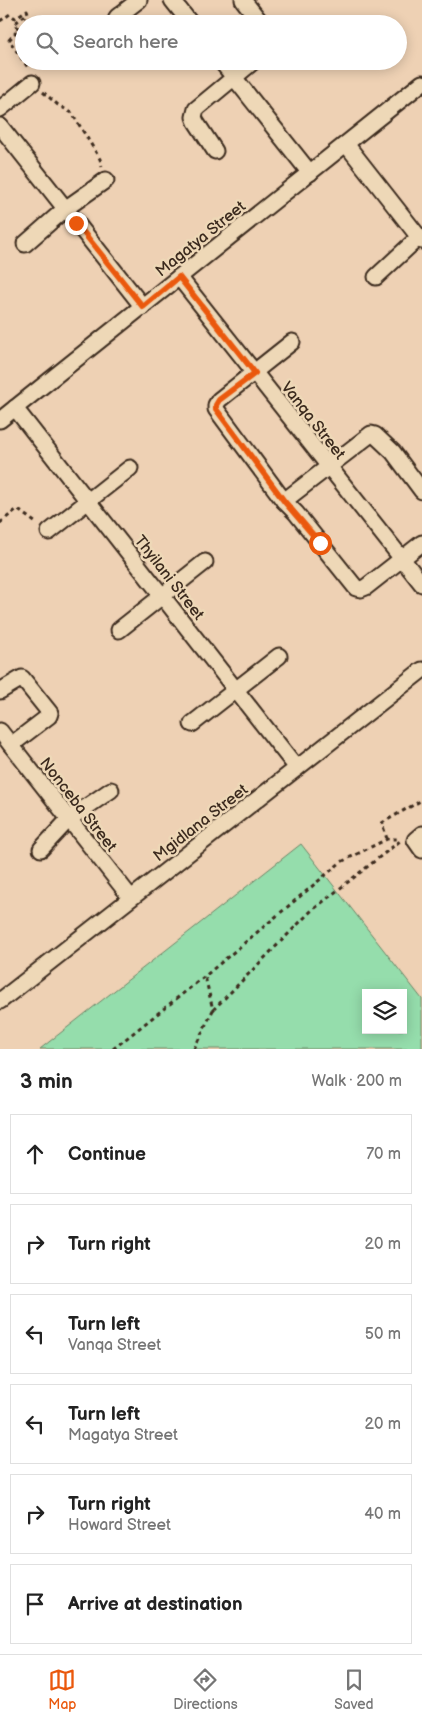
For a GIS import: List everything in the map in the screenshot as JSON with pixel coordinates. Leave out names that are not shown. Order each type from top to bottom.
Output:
[{"type":"street","points":[[121,15],[139,0]]},
{"type":"street","points":[[172,0],[184,15]]},
{"type":"street","points":[[243,0],[255,15]]},
{"type":"street","points":[[228,70],[310,173]]},
{"type":"street","points":[[215,151],[196,122],[194,117],[196,109],[243,70]]},
{"type":"street","points":[[0,109],[32,83]]},
{"type":"street","name":"Magatya Street","points":[[0,420],[422,83]]},
{"type":"street","points":[[0,126],[143,307]]},
{"type":"street","points":[[346,144],[420,239],[376,277]]},
{"type":"street","points":[[25,244],[65,209],[106,180]]},
{"type":"street","name":"Vanqa Street","points":[[179,277],[422,584]]},
{"type":"street","points":[[292,342],[219,400],[216,409],[284,501],[356,588],[366,587],[422,543]]},
{"type":"street","name":"Thyilani Street","points":[[15,408],[297,768]]},
{"type":"street","points":[[284,501],[330,467],[367,435],[375,435],[393,452],[422,491]]},
{"type":"street","points":[[49,532],[130,468]]},
{"type":"street","points":[[119,630],[205,562]]},
{"type":"street","points":[[192,724],[279,656]]},
{"type":"street","name":"Mgidlana Street","points":[[0,1000],[422,670]]},
{"type":"street","points":[[0,692],[22,678],[50,713],[50,716],[11,745]]},
{"type":"street","name":"Nonceba Street","points":[[0,731],[131,898]]},
{"type":"street","points":[[41,849],[69,819],[112,790]]},
{"type":"street","points":[[422,834],[415,840],[422,850]]},
{"type":"path","points":[[20,15],[27,10],[28,12],[24,15]]},
{"type":"path","points":[[0,21],[10,14],[15,18]]},
{"type":"path","points":[[15,34],[9,40],[15,49]]},
{"type":"path","points":[[30,70],[33,75],[32,83],[72,113],[100,159],[106,180]]},
{"type":"path","points":[[0,523],[17,509],[49,532]]},
{"type":"path","points":[[387,839],[382,823],[422,800]]},
{"type":"path","points":[[113,1049],[205,976],[341,862],[387,839],[403,839],[310,912],[213,1010],[194,1049]]},
{"type":"path","points":[[205,976],[213,1010]]},
{"type":"green space","points":[[301,844],[422,999],[422,1049],[40,1049]]},
{"type":"route","points":[[76,223],[143,307],[179,277],[255,373],[219,400],[216,409],[284,501],[320,543]]}]
